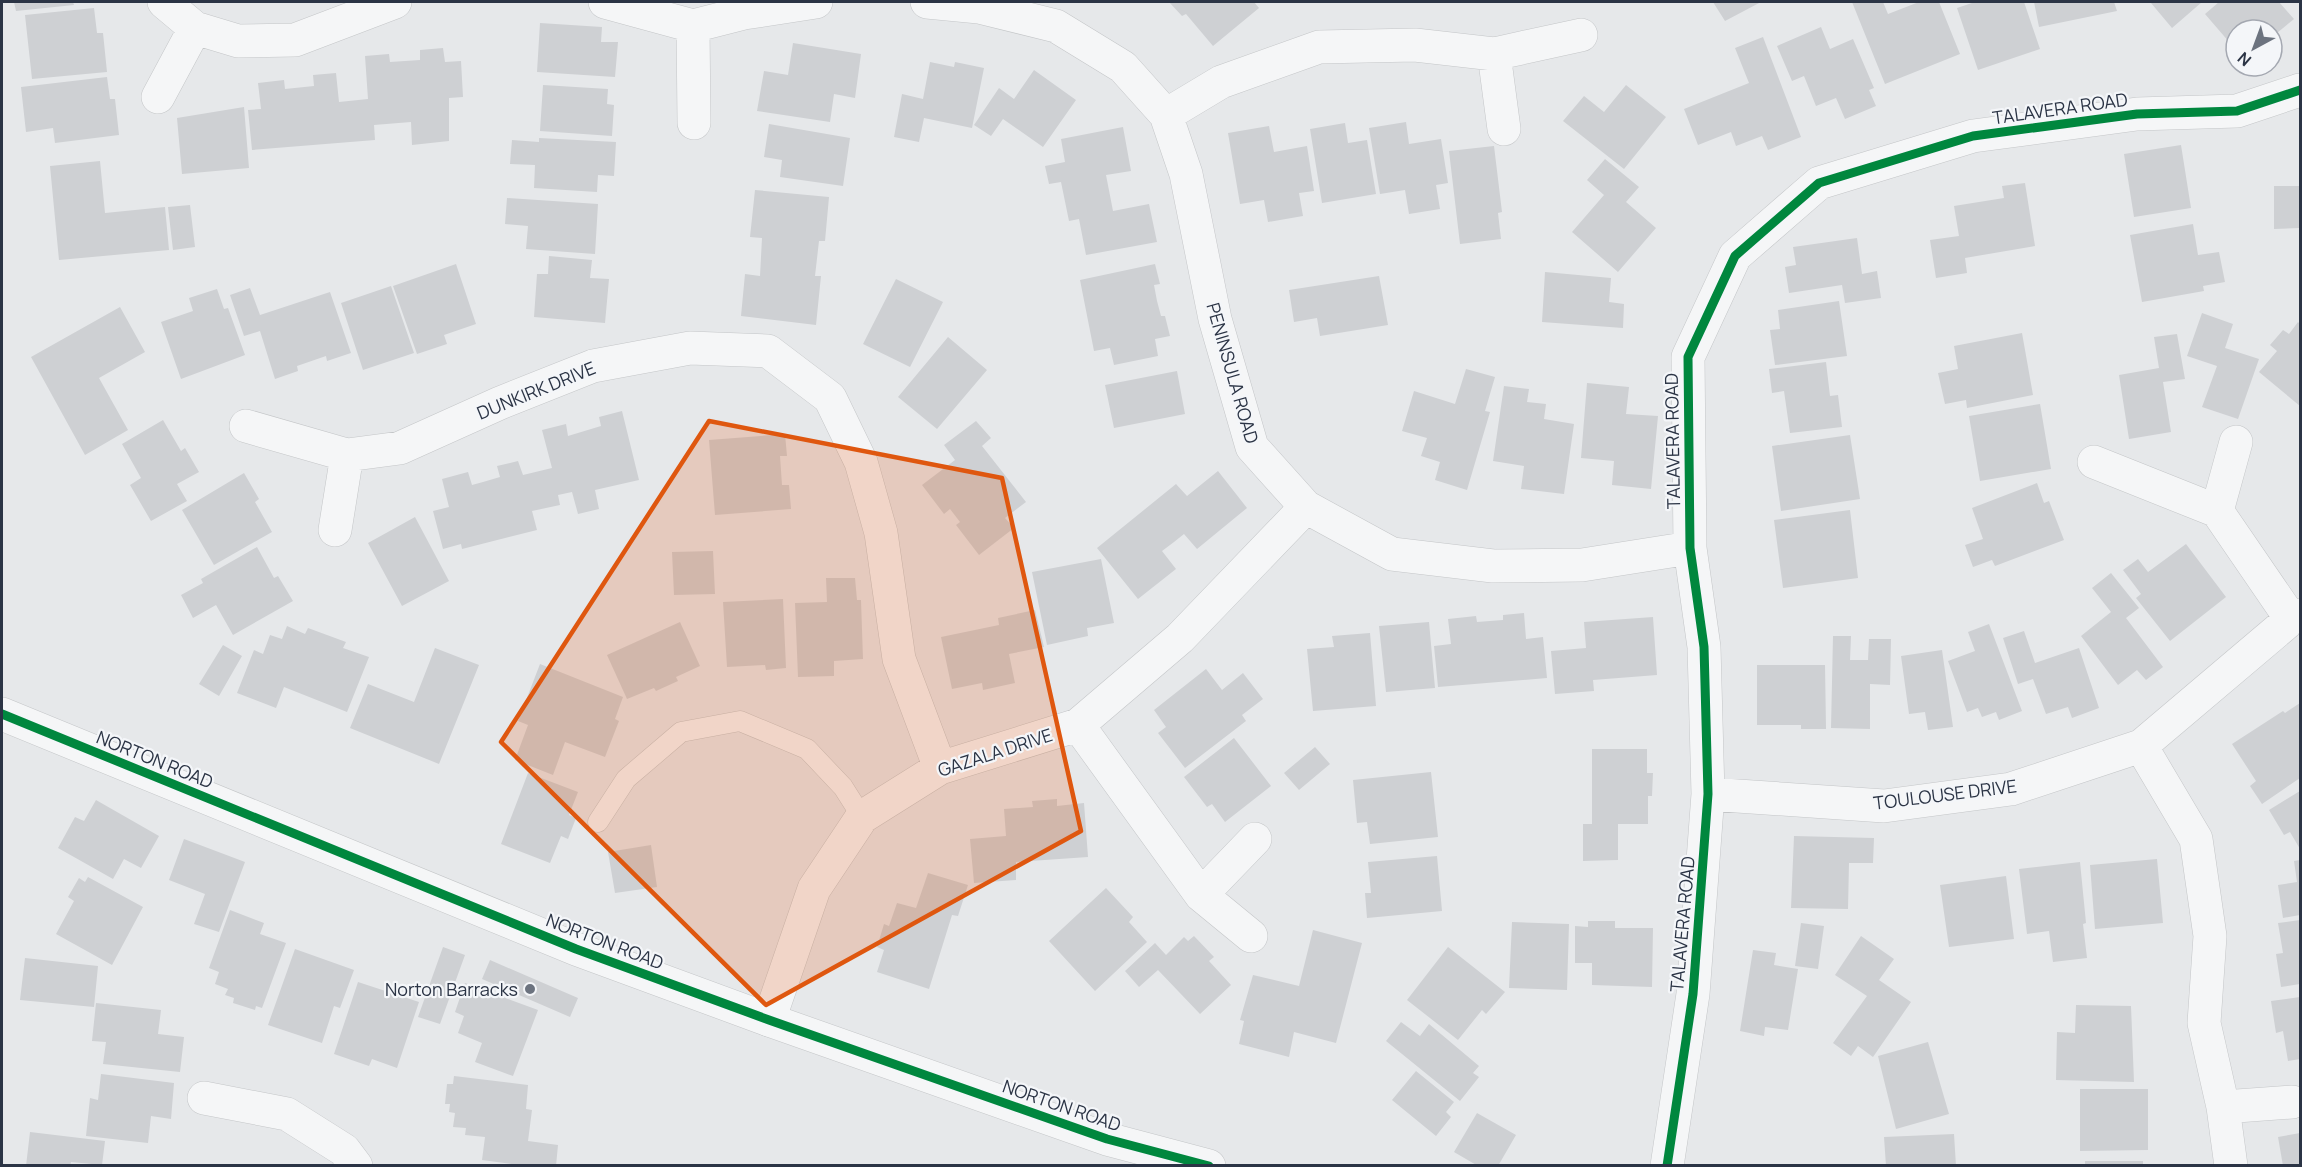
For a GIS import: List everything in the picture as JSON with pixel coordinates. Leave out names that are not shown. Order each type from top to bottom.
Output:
[{"type":"street","points":[[164,2],[195,28],[238,41],[295,40],[395,2]]},
{"type":"street","points":[[605,2],[693,26],[744,13],[816,2]]},
{"type":"street","name":"PENINSULA ROAD","points":[[927,2],[979,7],[1056,26],[1123,67],[1167,115],[1186,174],[1215,319],[1252,447],[1306,507],[1392,554],[1482,564],[1582,565],[1690,548]]},
{"type":"street","points":[[693,26],[694,123]]},
{"type":"street","points":[[158,97],[195,28]]},
{"type":"street","points":[[1167,115],[1221,82],[1320,47],[1415,45],[1494,54],[1581,35]]},
{"type":"street","points":[[1494,54],[1504,129]]},
{"type":"street","name":"TALAVERA ROAD","points":[[1667,1166],[1693,994],[1708,794],[1704,647],[1690,548],[1688,357],[1735,256],[1819,183],[1974,136],[2137,114],[2237,111],[2301,90]]},
{"type":"street","name":"DUNKIRK DRIVE","points":[[246,426],[347,455],[400,448],[500,403],[593,366],[690,348],[768,351],[830,398],[861,462],[880,533],[899,659],[940,768]]},
{"type":"street","points":[[2094,462],[2217,511],[2236,442]]},
{"type":"street","points":[[334,530],[347,455]]},
{"type":"street","name":"GAZALA DRIVE","points":[[769,1020],[814,889],[862,817],[940,768],[1078,725],[1180,638],[1306,507]]},
{"type":"street","name":"TOULOUSE DRIVE","points":[[1708,794],[1884,806],[2011,789],[2141,746],[2296,617],[2217,511]]},
{"type":"street","name":"NORTON ROAD","points":[[2,714],[576,949],[769,1020],[1107,1139],[1209,1166]]},
{"type":"street","points":[[1078,725],[1201,895],[1251,936]]},
{"type":"street","points":[[2141,746],[2196,839],[2210,936],[2204,1023],[2223,1107],[2231,1166]]},
{"type":"street","points":[[1201,895],[1255,838]]},
{"type":"street","points":[[204,1098],[287,1114],[344,1150],[356,1166]]},
{"type":"street","points":[[2223,1107],[2292,1102]]},
{"type":"lane","points":[[598,822],[626,779],[681,732],[740,721],[807,749],[843,788],[862,817]]},
{"type":"highlighted area","points":[[709,421],[1002,478],[1081,831],[766,1005],[501,742]]},
{"type":"building","points":[[14,2],[73,2],[74,5],[16,11]]},
{"type":"building","points":[[1169,2],[1254,2],[1259,8],[1213,46],[1186,14],[1182,16]]},
{"type":"building","points":[[1713,2],[1761,2],[1725,21]]},
{"type":"building","points":[[1852,2],[1883,2],[1888,14],[1919,2],[1939,2],[1960,54],[1885,84]]},
{"type":"building","points":[[1975,2],[2024,2],[2040,49],[1978,70],[1957,8]]},
{"type":"building","points":[[2034,2],[2114,2],[2117,11],[2039,27]]},
{"type":"building","points":[[2202,2],[2172,28],[2151,3]]},
{"type":"building","points":[[2219,2],[2279,2],[2294,19],[2284,27],[2284,18],[2224,18],[2224,36],[2205,14]]},
{"type":"building","points":[[94,8],[97,33],[103,33],[107,72],[32,79],[25,15]]},
{"type":"building","points":[[540,23],[602,27],[601,42],[618,42],[615,77],[537,72]]},
{"type":"building","points":[[1821,27],[1830,49],[1853,39],[1874,88],[1869,90],[1876,106],[1845,119],[1836,98],[1816,106],[1804,76],[1792,81],[1777,46]]},
{"type":"building","points":[[1763,37],[1801,137],[1768,150],[1762,136],[1736,146],[1731,132],[1698,145],[1684,109],[1749,83],[1735,48]]},
{"type":"building","points":[[793,43],[861,54],[855,98],[834,94],[830,122],[757,111],[764,71],[788,75]]},
{"type":"building","points":[[443,48],[445,62],[461,61],[463,97],[449,98],[449,141],[412,145],[411,122],[374,125],[375,140],[252,150],[248,110],[261,109],[258,83],[284,80],[285,89],[314,86],[313,75],[336,73],[339,102],[368,99],[365,56],[389,54],[390,62],[420,60],[420,50]]},
{"type":"building","points":[[930,62],[954,67],[955,62],[984,68],[972,128],[924,118],[919,142],[894,137],[902,94],[923,99]]},
{"type":"building","points":[[1034,70],[1076,100],[1043,147],[1003,119],[991,136],[974,125],[999,88],[1014,99]]},
{"type":"building","points":[[107,77],[110,99],[115,99],[119,135],[55,143],[53,128],[26,132],[21,87]]},
{"type":"building","points":[[543,85],[608,89],[607,104],[614,105],[612,136],[540,131]]},
{"type":"building","points":[[1626,85],[1666,117],[1624,169],[1563,121],[1584,96],[1604,112]]},
{"type":"building","points":[[244,107],[249,168],[182,174],[177,118]]},
{"type":"building","points":[[1406,122],[1409,144],[1441,139],[1448,183],[1436,185],[1440,209],[1409,214],[1405,190],[1380,194],[1369,128]]},
{"type":"building","points":[[1345,123],[1348,143],[1367,140],[1376,194],[1322,203],[1310,129]]},
{"type":"building","points":[[769,124],[850,138],[843,186],[780,177],[782,160],[764,157]]},
{"type":"building","points":[[1269,126],[1274,152],[1307,146],[1314,191],[1299,193],[1303,216],[1268,222],[1264,200],[1240,204],[1228,133]]},
{"type":"building","points":[[1123,127],[1131,171],[1106,175],[1113,211],[1149,204],[1157,242],[1086,255],[1079,219],[1069,221],[1061,182],[1049,184],[1045,166],[1065,162],[1061,139]]},
{"type":"building","points":[[539,138],[616,142],[614,176],[598,175],[597,192],[534,188],[535,165],[510,164],[512,140],[539,142]]},
{"type":"building","points":[[2181,145],[2191,208],[2134,217],[2124,154]]},
{"type":"building","points":[[1494,146],[1502,212],[1498,213],[1501,239],[1460,244],[1449,151]]},
{"type":"building","points":[[1605,159],[1639,187],[1626,202],[1656,228],[1618,272],[1572,232],[1604,195],[1587,180]]},
{"type":"building","points":[[100,161],[105,213],[165,207],[169,250],[59,260],[50,166]]},
{"type":"building","points":[[2025,183],[2035,246],[1965,258],[1967,273],[1936,278],[1930,240],[1959,236],[1954,206],[2004,198],[2002,186]]},
{"type":"building","points":[[2274,186],[2300,186],[2300,228],[2274,229]]},
{"type":"building","points":[[755,190],[829,197],[825,241],[819,241],[815,276],[821,276],[816,325],[741,316],[745,274],[760,276],[762,238],[750,237]]},
{"type":"building","points":[[507,198],[598,204],[595,254],[526,249],[528,226],[505,224]]},
{"type":"building","points":[[190,205],[195,247],[173,250],[168,207]]},
{"type":"building","points":[[2193,224],[2198,255],[2219,252],[2225,282],[2203,286],[2204,291],[2142,302],[2130,235]]},
{"type":"building","points":[[1857,238],[1862,274],[1877,271],[1881,298],[1845,303],[1842,285],[1789,293],[1785,267],[1796,265],[1793,247]]},
{"type":"building","points":[[549,256],[592,260],[590,278],[609,279],[605,323],[534,317],[537,274],[548,274]]},
{"type":"building","points":[[456,264],[476,324],[444,335],[447,344],[417,354],[393,286]]},
{"type":"building","points":[[1155,264],[1160,284],[1154,285],[1157,301],[1161,316],[1165,316],[1170,336],[1155,339],[1158,356],[1114,365],[1110,348],[1094,351],[1080,280]]},
{"type":"building","points":[[1545,272],[1611,278],[1609,302],[1624,304],[1623,328],[1542,322]]},
{"type":"building","points":[[1379,276],[1388,325],[1320,336],[1317,318],[1294,322],[1289,290]]},
{"type":"building","points":[[896,279],[943,302],[910,367],[863,344]]},
{"type":"building","points":[[391,286],[414,353],[363,370],[341,303]]},
{"type":"building","points":[[250,288],[260,315],[330,292],[351,353],[327,361],[326,356],[297,366],[298,371],[275,379],[260,331],[244,336],[230,295]]},
{"type":"building","points":[[217,289],[224,309],[228,308],[245,355],[181,379],[161,322],[193,311],[189,298]]},
{"type":"building","points":[[1839,301],[1847,356],[1775,365],[1770,330],[1780,329],[1778,310]]},
{"type":"building","points":[[120,307],[145,352],[99,378],[128,430],[85,455],[31,357]]},
{"type":"building","points":[[2202,313],[2233,324],[2225,348],[2259,359],[2238,419],[2202,407],[2217,366],[2187,356]]},
{"type":"building","points":[[2298,322],[2300,324],[2300,406],[2259,372],[2277,351],[2270,345],[2283,330],[2289,334]]},
{"type":"building","points":[[2022,333],[2033,395],[1967,408],[1966,400],[1945,404],[1938,373],[1958,369],[1954,346]]},
{"type":"building","points":[[2177,334],[2185,379],[2163,382],[2171,432],[2129,439],[2119,375],[2159,368],[2154,337]]},
{"type":"building","points":[[948,337],[987,370],[937,429],[898,397]]},
{"type":"building","points":[[1826,362],[1830,396],[1838,395],[1842,427],[1790,433],[1784,391],[1772,393],[1769,369]]},
{"type":"building","points":[[1466,369],[1495,377],[1485,411],[1490,412],[1467,490],[1435,480],[1440,462],[1421,456],[1427,438],[1402,431],[1414,391],[1455,404]]},
{"type":"building","points":[[1177,371],[1185,414],[1114,428],[1105,385]]},
{"type":"building","points":[[1587,383],[1629,387],[1626,414],[1658,416],[1651,489],[1612,485],[1614,461],[1581,458]]},
{"type":"building","points":[[1504,386],[1529,389],[1527,402],[1546,404],[1544,419],[1574,424],[1564,494],[1521,489],[1524,466],[1493,461]]},
{"type":"building","points":[[2040,404],[2051,469],[1980,481],[1969,416]]},
{"type":"building","points":[[622,411],[639,480],[595,490],[599,509],[578,514],[572,492],[558,495],[560,505],[532,511],[537,530],[462,549],[461,544],[443,549],[433,511],[449,507],[442,479],[468,472],[472,485],[500,477],[497,466],[518,461],[523,475],[552,468],[542,430],[566,424],[568,436],[601,426],[599,417]]},
{"type":"building","points":[[163,420],[181,451],[185,448],[199,472],[177,484],[187,501],[151,521],[130,485],[141,478],[122,444]]},
{"type":"building","points":[[976,421],[991,438],[982,446],[1026,502],[1005,518],[1014,528],[979,555],[956,525],[960,522],[950,509],[944,514],[922,485],[955,460],[944,445]]},
{"type":"building","points":[[785,434],[787,456],[780,456],[782,485],[789,485],[791,509],[715,515],[709,440]]},
{"type":"building","points":[[1850,435],[1860,499],[1781,511],[1772,446]]},
{"type":"building","points":[[1218,471],[1247,508],[1197,549],[1184,534],[1162,551],[1176,569],[1138,599],[1097,548],[1176,484],[1187,496]]},
{"type":"building","points":[[244,473],[259,499],[255,502],[272,532],[214,565],[182,510]]},
{"type":"building","points":[[2037,483],[2044,503],[2049,501],[2064,540],[1995,566],[1992,560],[1973,567],[1965,545],[1983,539],[1972,508]]},
{"type":"building","points":[[1850,510],[1858,578],[1783,588],[1774,520]]},
{"type":"building","points":[[415,517],[449,581],[402,606],[368,543]]},
{"type":"building","points":[[2186,544],[2226,597],[2170,641],[2136,598],[2141,594],[2123,570],[2138,559],[2148,572]]},
{"type":"building","points":[[257,547],[274,578],[278,576],[293,601],[233,635],[216,605],[193,618],[181,595],[203,583],[201,579]]},
{"type":"building","points":[[713,551],[715,594],[674,595],[672,552]]},
{"type":"building","points":[[1101,559],[1114,623],[1087,628],[1088,636],[1047,645],[1032,572]]},
{"type":"building","points":[[2111,573],[2139,608],[2126,618],[2163,667],[2146,680],[2137,670],[2118,685],[2081,636],[2111,612],[2092,588]]},
{"type":"building","points":[[826,578],[855,578],[857,600],[861,600],[863,659],[834,661],[834,676],[798,677],[795,603],[827,602]]},
{"type":"building","points":[[783,599],[786,668],[766,670],[765,665],[727,667],[723,602]]},
{"type":"building","points":[[1035,610],[1044,647],[1009,654],[1015,683],[983,690],[982,683],[952,689],[941,637],[999,625],[998,618]]},
{"type":"building","points":[[1524,613],[1526,639],[1543,637],[1547,678],[1438,687],[1434,646],[1451,644],[1448,619],[1476,616],[1477,622],[1503,620],[1503,615]]},
{"type":"building","points":[[1653,617],[1657,675],[1593,680],[1594,691],[1555,694],[1551,651],[1586,648],[1584,622]]},
{"type":"building","points":[[680,622],[700,666],[676,677],[678,681],[656,691],[654,688],[627,699],[607,655]]},
{"type":"building","points":[[1429,622],[1435,688],[1386,692],[1379,626]]},
{"type":"building","points":[[1989,624],[2022,711],[1999,720],[1996,712],[1982,717],[1978,708],[1967,712],[1948,661],[1975,651],[1968,632]]},
{"type":"building","points":[[287,626],[305,634],[308,628],[346,642],[343,648],[369,657],[347,712],[284,687],[276,708],[237,693],[254,650],[263,654],[270,635],[282,639]]},
{"type":"building","points":[[2024,631],[2035,663],[2079,648],[2099,708],[2072,718],[2068,707],[2046,714],[2033,679],[2018,684],[2003,638]]},
{"type":"building","points":[[1370,633],[1376,706],[1313,711],[1307,649],[1334,647],[1332,636]]},
{"type":"building","points":[[1833,636],[1851,636],[1850,660],[1868,660],[1869,639],[1891,639],[1890,685],[1870,684],[1870,729],[1831,728]]},
{"type":"building","points":[[223,645],[242,656],[219,696],[199,684]]},
{"type":"building","points":[[435,648],[479,665],[439,764],[350,728],[368,684],[414,702]]},
{"type":"building","points":[[1942,650],[1953,727],[1928,730],[1925,712],[1909,714],[1901,656]]},
{"type":"building","points":[[540,664],[623,697],[615,719],[619,721],[605,757],[565,742],[553,775],[515,760],[528,725],[518,721]]},
{"type":"building","points":[[1757,665],[1825,665],[1826,729],[1801,729],[1801,725],[1757,725]]},
{"type":"building","points":[[1206,669],[1222,690],[1243,673],[1263,699],[1242,715],[1246,721],[1185,768],[1158,733],[1166,727],[1154,710]]},
{"type":"building","points":[[2300,703],[2300,778],[2262,804],[2250,786],[2256,781],[2232,744],[2283,711],[2285,713]]},
{"type":"building","points":[[1234,738],[1271,786],[1225,822],[1212,804],[1207,807],[1184,777]]},
{"type":"building","points":[[1315,747],[1330,764],[1299,790],[1284,773]]},
{"type":"building","points":[[1592,749],[1647,749],[1647,773],[1653,773],[1652,796],[1648,796],[1648,824],[1618,824],[1618,860],[1583,861],[1583,824],[1592,824]]},
{"type":"building","points":[[1431,772],[1438,837],[1370,844],[1367,822],[1357,823],[1353,780]]},
{"type":"building","points":[[528,773],[578,792],[569,815],[576,818],[568,839],[561,836],[550,863],[501,844]]},
{"type":"building","points":[[2300,791],[2300,849],[2290,832],[2284,835],[2269,810]]},
{"type":"building","points":[[1057,799],[1057,806],[1084,803],[1088,857],[1016,862],[1016,880],[974,883],[970,839],[1006,836],[1004,809],[1033,807],[1032,801]]},
{"type":"building","points":[[96,800],[159,836],[141,868],[124,859],[113,879],[58,848],[75,817],[84,821]]},
{"type":"building","points":[[1794,836],[1874,838],[1873,863],[1849,863],[1848,909],[1791,908]]},
{"type":"building","points":[[184,839],[245,862],[219,932],[194,924],[205,894],[169,880]]},
{"type":"building","points":[[651,845],[657,887],[615,893],[608,852]]},
{"type":"building","points":[[1437,856],[1442,911],[1367,918],[1365,893],[1371,893],[1368,862]]},
{"type":"building","points":[[2157,859],[2163,923],[2095,929],[2090,865]]},
{"type":"building","points":[[2300,860],[2300,915],[2283,918],[2278,885],[2297,882],[2294,861]]},
{"type":"building","points":[[2080,862],[2087,958],[2053,962],[2049,931],[2027,934],[2019,869]]},
{"type":"building","points":[[928,873],[968,885],[958,916],[952,915],[929,989],[877,972],[884,950],[877,947],[884,924],[889,926],[897,903],[916,908]]},
{"type":"building","points":[[2006,876],[2014,939],[1949,947],[1940,885]]},
{"type":"building","points":[[88,877],[143,907],[112,965],[56,934],[74,901],[68,897],[79,878],[85,882]]},
{"type":"building","points":[[1106,888],[1133,917],[1129,922],[1147,942],[1095,991],[1049,941]]},
{"type":"building","points":[[230,910],[264,923],[260,934],[286,943],[262,1008],[256,1006],[255,1010],[233,1003],[234,998],[225,995],[228,989],[215,984],[219,972],[209,968]]},
{"type":"building","points":[[2300,920],[2300,984],[2281,987],[2276,954],[2283,953],[2278,923]]},
{"type":"building","points":[[1588,921],[1615,921],[1615,928],[1653,928],[1652,987],[1592,985],[1592,963],[1575,963],[1575,926],[1588,927]]},
{"type":"building","points":[[1512,922],[1569,924],[1567,990],[1509,988]]},
{"type":"building","points":[[1801,923],[1824,926],[1818,969],[1795,966]]},
{"type":"building","points":[[1313,930],[1362,943],[1336,1043],[1294,1032],[1289,1057],[1239,1044],[1244,1021],[1240,1020],[1253,975],[1299,986]]},
{"type":"building","points":[[1194,936],[1214,957],[1209,961],[1231,985],[1200,1014],[1158,970],[1139,987],[1125,971],[1155,943],[1166,955],[1184,937],[1188,941]]},
{"type":"building","points":[[1861,936],[1894,959],[1879,980],[1911,1002],[1873,1057],[1858,1046],[1851,1056],[1833,1043],[1867,996],[1835,975]]},
{"type":"building","points":[[443,947],[465,955],[440,1024],[418,1017]]},
{"type":"building","points":[[1448,947],[1505,992],[1486,1014],[1482,1010],[1458,1040],[1407,1000]]},
{"type":"building","points":[[295,949],[354,970],[340,1008],[334,1006],[322,1043],[268,1025]]},
{"type":"building","points":[[1753,950],[1776,953],[1774,965],[1798,969],[1788,1030],[1765,1027],[1764,1036],[1740,1031]]},
{"type":"building","points":[[25,958],[98,966],[94,1007],[20,1000]]},
{"type":"building","name":"Norton Barracks","points":[[490,960],[578,998],[570,1017],[482,979]]},
{"type":"building","points":[[358,982],[419,1002],[397,1068],[372,1059],[369,1066],[334,1054]]},
{"type":"building","points":[[465,983],[538,1010],[513,1076],[475,1062],[482,1043],[458,1033],[464,1016],[455,1012]]},
{"type":"building","points":[[2300,997],[2300,1059],[2288,1061],[2283,1031],[2276,1033],[2271,1001]]},
{"type":"building","points":[[96,1003],[161,1010],[158,1034],[184,1037],[180,1072],[103,1064],[106,1042],[92,1041]]},
{"type":"building","points":[[2076,1005],[2131,1006],[2134,1082],[2056,1080],[2057,1032],[2075,1033]]},
{"type":"building","points":[[1401,1022],[1420,1036],[1429,1024],[1479,1066],[1473,1073],[1479,1077],[1460,1101],[1386,1041]]},
{"type":"building","points":[[1928,1042],[1949,1114],[1896,1129],[1878,1056]]},
{"type":"building","points":[[1416,1071],[1454,1102],[1446,1112],[1451,1117],[1436,1136],[1392,1100]]},
{"type":"building","points":[[101,1074],[174,1083],[171,1119],[151,1116],[148,1143],[86,1136],[90,1098],[98,1100]]},
{"type":"building","points":[[454,1076],[528,1085],[526,1109],[532,1110],[528,1141],[558,1145],[556,1166],[526,1166],[482,1160],[485,1137],[465,1135],[466,1128],[453,1127],[455,1113],[449,1112],[450,1104],[445,1104],[447,1084],[453,1084]]},
{"type":"building","points":[[2080,1089],[2148,1089],[2148,1150],[2080,1151]]},
{"type":"building","points":[[1477,1113],[1516,1135],[1498,1166],[1478,1166],[1454,1152]]},
{"type":"building","points":[[30,1132],[105,1141],[102,1165],[71,1162],[70,1166],[26,1166]]},
{"type":"building","points":[[2300,1133],[2300,1166],[2283,1166],[2278,1137]]},
{"type":"building","points":[[1954,1134],[1956,1166],[1886,1166],[1884,1137]]},
{"type":"building","points":[[2085,1161],[2143,1161],[2143,1166],[2085,1166]]},
{"type":"cycle path","points":[[1667,1166],[1693,994],[1708,794],[1704,647],[1690,548],[1688,357],[1735,256],[1819,183],[1973,136],[2137,114],[2237,111],[2300,90]]},
{"type":"cycle path","points":[[2,714],[576,949],[769,1020],[1107,1139],[1209,1166]]},
{"type":"place","name":"Norton Barracks","points":[[530,989]]}]
